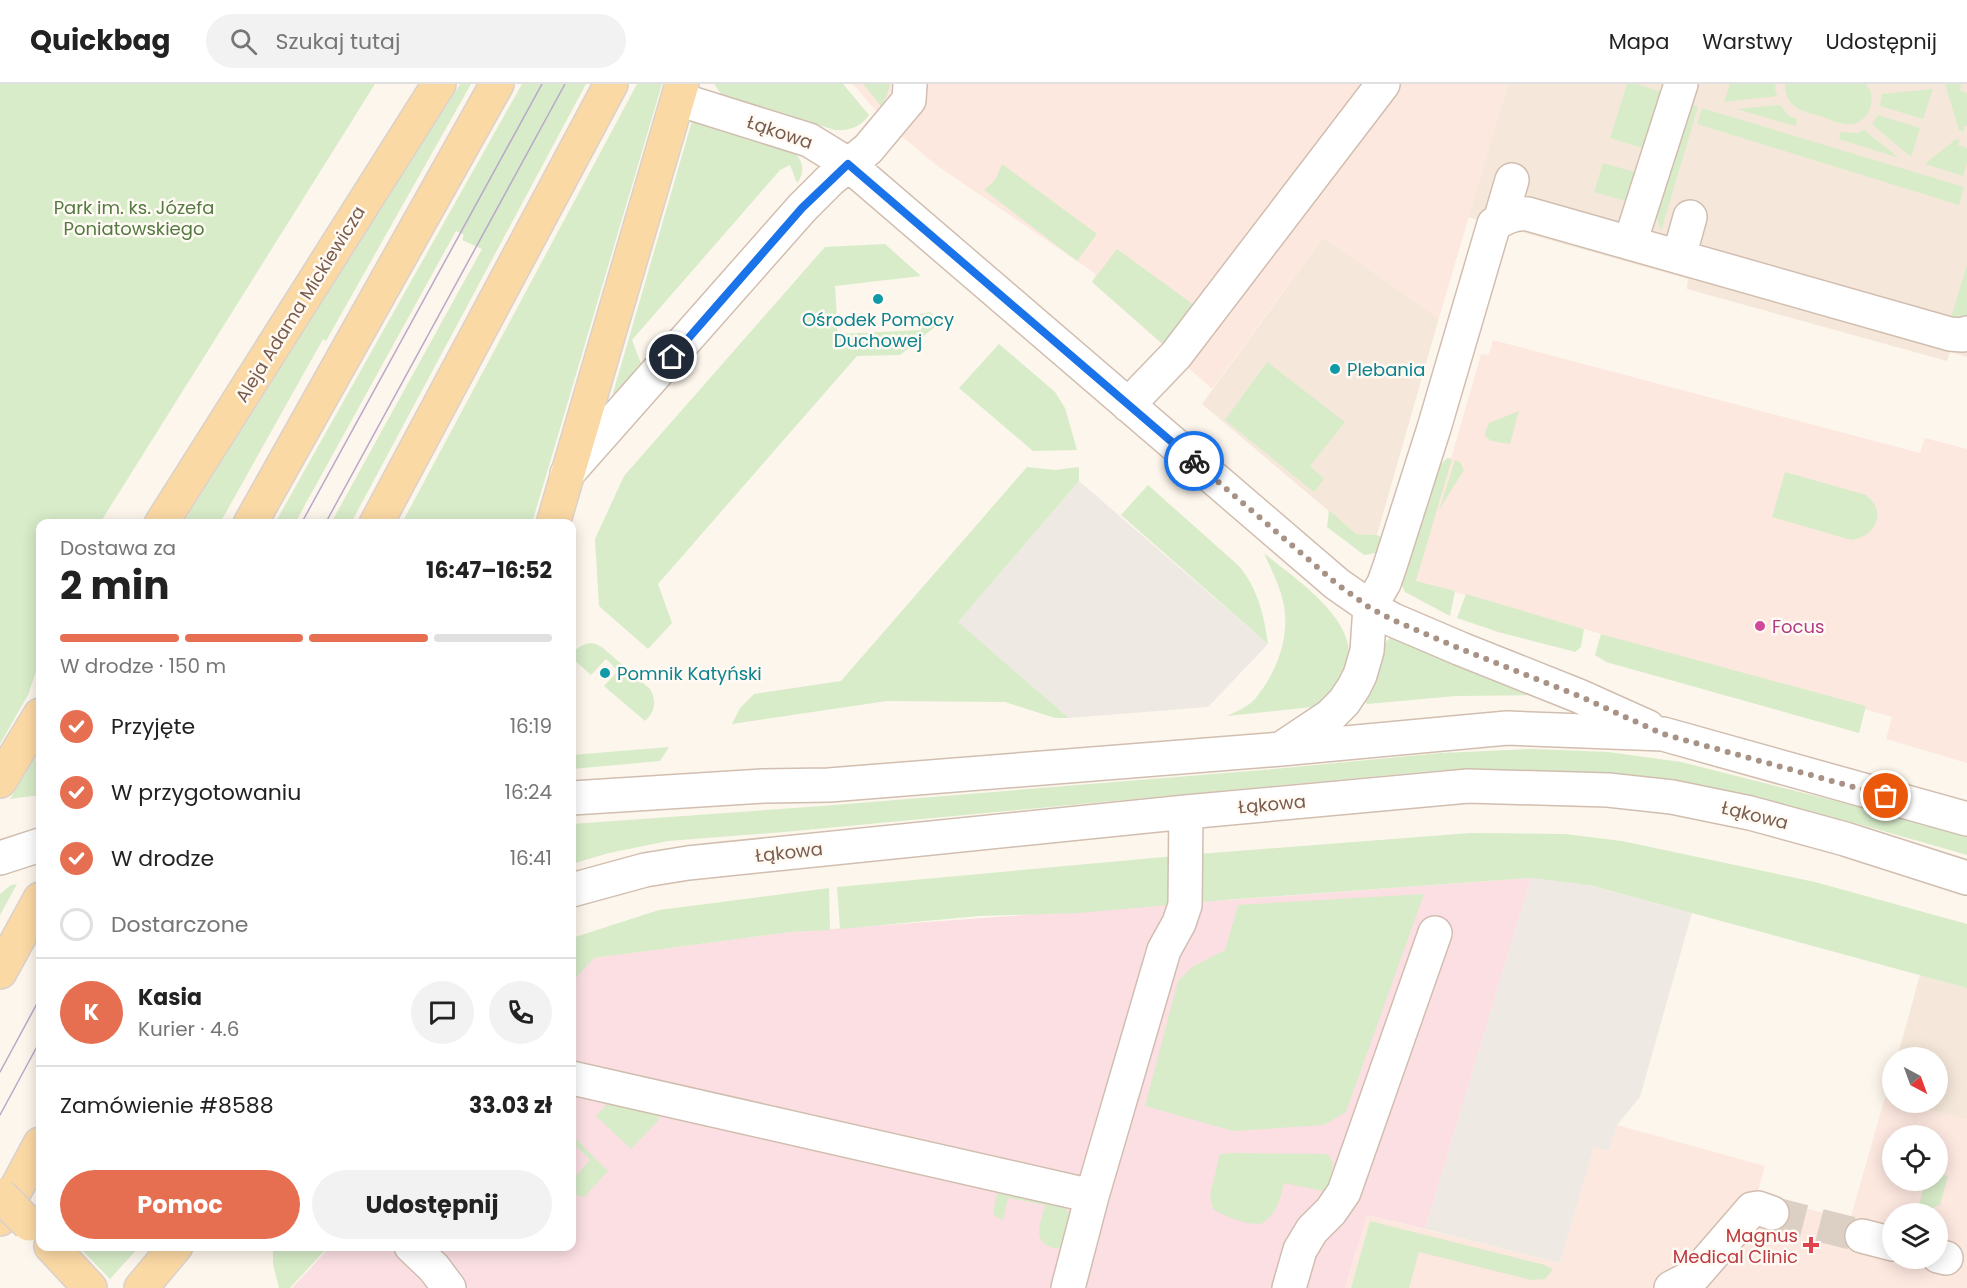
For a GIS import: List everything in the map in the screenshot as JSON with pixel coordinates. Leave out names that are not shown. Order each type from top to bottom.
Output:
[{"type":"main road","name":"Aleja Adama Mickiewicza","points":[[164,519],[439,84]]},
{"type":"main road","points":[[252,519],[497,84]]},
{"type":"main road","points":[[379,519],[611,84]]},
{"type":"main road","points":[[554,519],[680,92]]},
{"type":"main road","points":[[0,782],[36,722]]},
{"type":"main road","points":[[0,972],[36,906]]},
{"type":"main road","points":[[30,1231],[36,1179]]},
{"type":"main road","points":[[0,1195],[30,1231]]},
{"type":"main road","points":[[51,1251],[90,1288]]},
{"type":"main road","points":[[141,1288],[172,1251]]},
{"type":"street","points":[[567,474],[802,208],[848,164],[868,149],[909,100],[910,84]]},
{"type":"street","points":[[1128,405],[1176,355],[1383,84]]},
{"type":"street","points":[[1630,243],[1681,84]]},
{"type":"street","name":"Łąkowa","points":[[680,92],[809,140],[848,164],[1337,584],[1370,608],[1663,734],[1967,819]]},
{"type":"street","points":[[1500,221],[1512,180]]},
{"type":"street","points":[[1281,749],[1330,716],[1344,702],[1360,675],[1368,651],[1370,608],[1384,583],[1390,566],[1434,428],[1494,224],[1513,214],[1528,214],[1950,334],[1967,333]]},
{"type":"street","points":[[1679,257],[1690,217]]},
{"type":"street","name":"Łąkowa","points":[[576,798],[763,786],[829,785],[1281,749],[1507,728],[1663,734]]},
{"type":"street","name":"Łąkowa","points":[[576,889],[645,870],[688,863],[1186,812],[1468,786],[1608,790],[1672,797],[1750,813],[1845,839],[1967,878]]},
{"type":"street","points":[[1068,1288],[1092,1196],[1164,950],[1179,923],[1185,905],[1186,812]]},
{"type":"street","points":[[0,858],[36,846]]},
{"type":"street","points":[[1289,1288],[1300,1250],[1312,1230],[1331,1211],[1344,1192],[1434,933]]},
{"type":"street","points":[[576,1079],[1092,1196]]},
{"type":"street","points":[[1671,1288],[1694,1276],[1752,1209],[1758,1208],[1772,1213]]},
{"type":"street","points":[[1862,1236],[1882,1241]]},
{"type":"street","points":[[416,1251],[434,1268],[449,1288]]},
{"type":"shaded area","points":[[853,84],[1508,84],[1439,318],[1323,237],[1212,389],[1092,282],[1096,274],[936,165],[888,125]]},
{"type":"shaded area","points":[[1508,84],[1967,84],[1967,357],[1950,352],[1947,361],[1687,289],[1688,279],[1468,217]]},
{"type":"shaded area","points":[[1323,237],[1439,318],[1377,535],[1356,534],[1202,404]]},
{"type":"shaded area","points":[[1493,340],[1920,453],[1925,438],[1967,449],[1967,763],[1886,739],[1892,717],[1416,581],[1481,354],[1489,355]]},
{"type":"shaded area","points":[[1079,481],[1268,644],[1208,707],[1069,718],[957,622]]},
{"type":"shaded area","points":[[1531,878],[1584,884],[1692,913],[1640,1097],[1617,1125],[1609,1151],[1594,1147],[1560,1263],[1425,1229]]},
{"type":"shaded area","points":[[1531,878],[1425,1229],[1367,1215],[1345,1288],[292,1288],[326,1251],[576,1251],[576,977],[593,958],[790,932]]},
{"type":"shaded area","points":[[1920,975],[1967,988],[1967,1120],[1941,1113],[1948,1113],[1948,1047],[1900,1047]]},
{"type":"shaded area","points":[[1882,1108],[1882,1113],[1941,1113],[1967,1120],[1967,1288],[1345,1288],[1367,1215],[1560,1263],[1594,1147],[1609,1151],[1617,1125],[1765,1166],[1757,1195],[1850,1220]]},
{"type":"green space","name":"Park im. ks. Józefa Poniatowskiego","points":[[0,84],[375,84],[103,519],[36,519],[36,672],[28,695],[0,744]]},
{"type":"green space","points":[[460,84],[471,84],[326,341],[323,339],[222,519],[186,519]]},
{"type":"green space","points":[[522,84],[586,84],[353,519],[333,519],[482,249],[462,240],[464,235],[456,231],[297,519],[277,519]]},
{"type":"green space","points":[[637,84],[662,84],[533,519],[404,519]]},
{"type":"green space","points":[[714,84],[843,84],[869,115],[862,123],[854,127],[835,130],[728,99]]},
{"type":"green space","points":[[863,84],[890,84],[881,106]]},
{"type":"green space","points":[[1627,84],[1637,84],[1662,92],[1645,149],[1610,138]]},
{"type":"green space","points":[[1730,84],[1776,84],[1777,96],[1724,102]]},
{"type":"green space","points":[[1785,84],[1866,84],[1870,90],[1871,104],[1861,121],[1847,124],[1835,122],[1797,108],[1788,99]]},
{"type":"green space","points":[[1945,84],[1961,84],[1960,90],[1967,93],[1967,126],[1964,126],[1963,132],[1959,130]]},
{"type":"green space","points":[[1933,89],[1923,119],[1880,106],[1882,94]]},
{"type":"green space","points":[[1689,103],[1698,107],[1661,231],[1656,216]]},
{"type":"green space","points":[[1780,105],[1789,116],[1797,119],[1796,126],[1736,109]]},
{"type":"green space","points":[[1702,108],[1964,187],[1959,205],[1697,124]]},
{"type":"green space","points":[[1878,115],[1920,128],[1911,157],[1872,124]]},
{"type":"green space","points":[[692,121],[791,150],[801,161],[802,174],[797,183],[790,165],[780,170],[632,340],[642,366],[615,396],[613,393]]},
{"type":"green space","points":[[1864,130],[1899,158],[1839,139],[1841,132],[1858,133]]},
{"type":"green space","points":[[1956,139],[1960,140],[1958,145],[1967,148],[1967,163],[1963,176],[1925,164]]},
{"type":"green space","points":[[1603,163],[1638,173],[1629,202],[1594,192]]},
{"type":"green space","points":[[1002,164],[1097,234],[1077,261],[984,190],[995,180]]},
{"type":"green space","points":[[885,244],[921,276],[835,286],[838,334],[921,330],[920,314],[930,312],[941,322],[900,355],[857,356],[658,584],[672,623],[648,649],[599,606],[595,539],[624,476],[825,247]]},
{"type":"green space","points":[[1117,249],[1194,305],[1164,345],[1092,282]]},
{"type":"green space","points":[[1967,265],[1967,315],[1951,317]]},
{"type":"green space","points":[[999,344],[1055,392],[1065,408],[1077,450],[1033,451],[959,388]]},
{"type":"green space","points":[[1267,362],[1345,422],[1310,466],[1324,479],[1314,492],[1225,420]]},
{"type":"green space","points":[[1519,411],[1510,444],[1491,441],[1485,436],[1489,423]]},
{"type":"green space","points":[[1447,458],[1452,459],[1416,581],[1455,591],[1450,616],[1405,592],[1401,584],[1436,470]]},
{"type":"green space","points":[[1455,460],[1460,462],[1464,470],[1439,510]]},
{"type":"green space","points":[[1027,467],[1055,470],[1079,467],[1079,481],[958,622],[1069,718],[1055,718],[1005,702],[887,701],[732,724],[740,708],[754,694],[841,681]]},
{"type":"green space","points":[[1785,472],[1866,495],[1876,508],[1876,522],[1873,529],[1860,538],[1851,540],[1772,517]]},
{"type":"green space","points":[[1148,485],[1239,566],[1246,575],[1259,603],[1268,644],[1121,515]]},
{"type":"green space","points":[[1329,510],[1356,534],[1381,537],[1376,553],[1364,555],[1327,527]]},
{"type":"green space","points":[[1264,553],[1324,604],[1346,636],[1349,653],[1339,682],[1332,692],[1312,707],[1227,716],[1246,707],[1255,699],[1276,665],[1283,640],[1285,614],[1283,601]]},
{"type":"green space","points":[[1466,594],[1584,629],[1581,647],[1575,652],[1498,632],[1457,618]]},
{"type":"green space","points":[[1394,634],[1537,695],[1456,696],[1367,704],[1364,700],[1365,695],[1386,642]]},
{"type":"green space","points":[[1601,634],[1866,706],[1859,733],[1606,662],[1595,655]]},
{"type":"green space","points":[[590,643],[603,648],[650,689],[654,698],[654,706],[645,721],[604,686],[618,671],[606,659],[591,675],[576,662],[576,649]]},
{"type":"green space","points":[[669,747],[660,761],[576,769],[576,755]]},
{"type":"green space","points":[[1532,749],[1608,752],[1681,762],[1967,836],[1967,855],[1855,823],[1657,778],[1483,769],[1432,771],[668,841],[609,853],[576,863],[576,824],[822,806],[1441,753]]},
{"type":"green space","points":[[36,757],[36,796],[10,799]]},
{"type":"green space","points":[[1470,833],[1565,834],[1622,841],[1815,882],[1967,924],[1967,988],[1589,885],[1531,878],[1079,913],[979,916],[840,929],[837,887],[1186,855]]},
{"type":"green space","points":[[17,884],[0,915],[0,894],[11,885]]},
{"type":"green space","points":[[829,888],[830,930],[790,932],[594,958],[576,978],[576,937],[659,910]]},
{"type":"green space","points":[[1424,894],[1346,1112],[1324,1125],[1233,1131],[1145,1106],[1178,981],[1192,967],[1225,950],[1238,905]]},
{"type":"green space","points":[[615,1101],[659,1115],[658,1121],[631,1149],[596,1116],[607,1104]]},
{"type":"green space","points":[[576,1139],[608,1171],[585,1196],[578,1196],[576,1176],[590,1160],[576,1146]]},
{"type":"green space","points":[[1220,1154],[1326,1154],[1330,1157],[1333,1166],[1327,1192],[1284,1183],[1274,1211],[1261,1224],[1231,1218],[1213,1209],[1210,1195]]},
{"type":"green space","points":[[998,1189],[1062,1203],[1073,1218],[1070,1234],[1064,1246],[1050,1247],[1040,1238],[1045,1205],[1008,1198],[1003,1220],[995,1216],[993,1212]]},
{"type":"green space","points":[[1923,1191],[1944,1191],[1941,1203],[1920,1203]]},
{"type":"green space","points":[[1370,1221],[1545,1265],[1553,1269],[1545,1279],[1531,1280],[1419,1252],[1409,1288],[1351,1288]]},
{"type":"green space","points":[[83,1251],[135,1251],[110,1279]]},
{"type":"green space","points":[[273,1251],[324,1251],[290,1288],[279,1288],[273,1264]]},
{"type":"tunnel","points":[[1772,1213],[1862,1236]]},
{"type":"tram line","points":[[304,519],[542,84]]},
{"type":"tram line","points":[[328,519],[565,84]]},
{"type":"tram line","points":[[0,1072],[36,1005]]},
{"type":"tram line","points":[[0,1115],[36,1048]]},
{"type":"way so far","points":[[1194,461],[1337,584],[1370,608],[1393,620],[1579,696],[1663,734],[1886,796]]},
{"type":"place","name":"Ośrodek Pomocy Duchowej","points":[[878,299]]},
{"type":"place","name":"Plebania","points":[[1335,369]]},
{"type":"place","name":"Focus","points":[[1760,626]]},
{"type":"place","name":"Pomnik Katyński","points":[[605,673]]},
{"type":"place","name":"Magnus Medical Clinic","points":[[1811,1245]]},
{"type":"route","points":[[672,357],[802,208],[848,164],[1194,461]]}]
